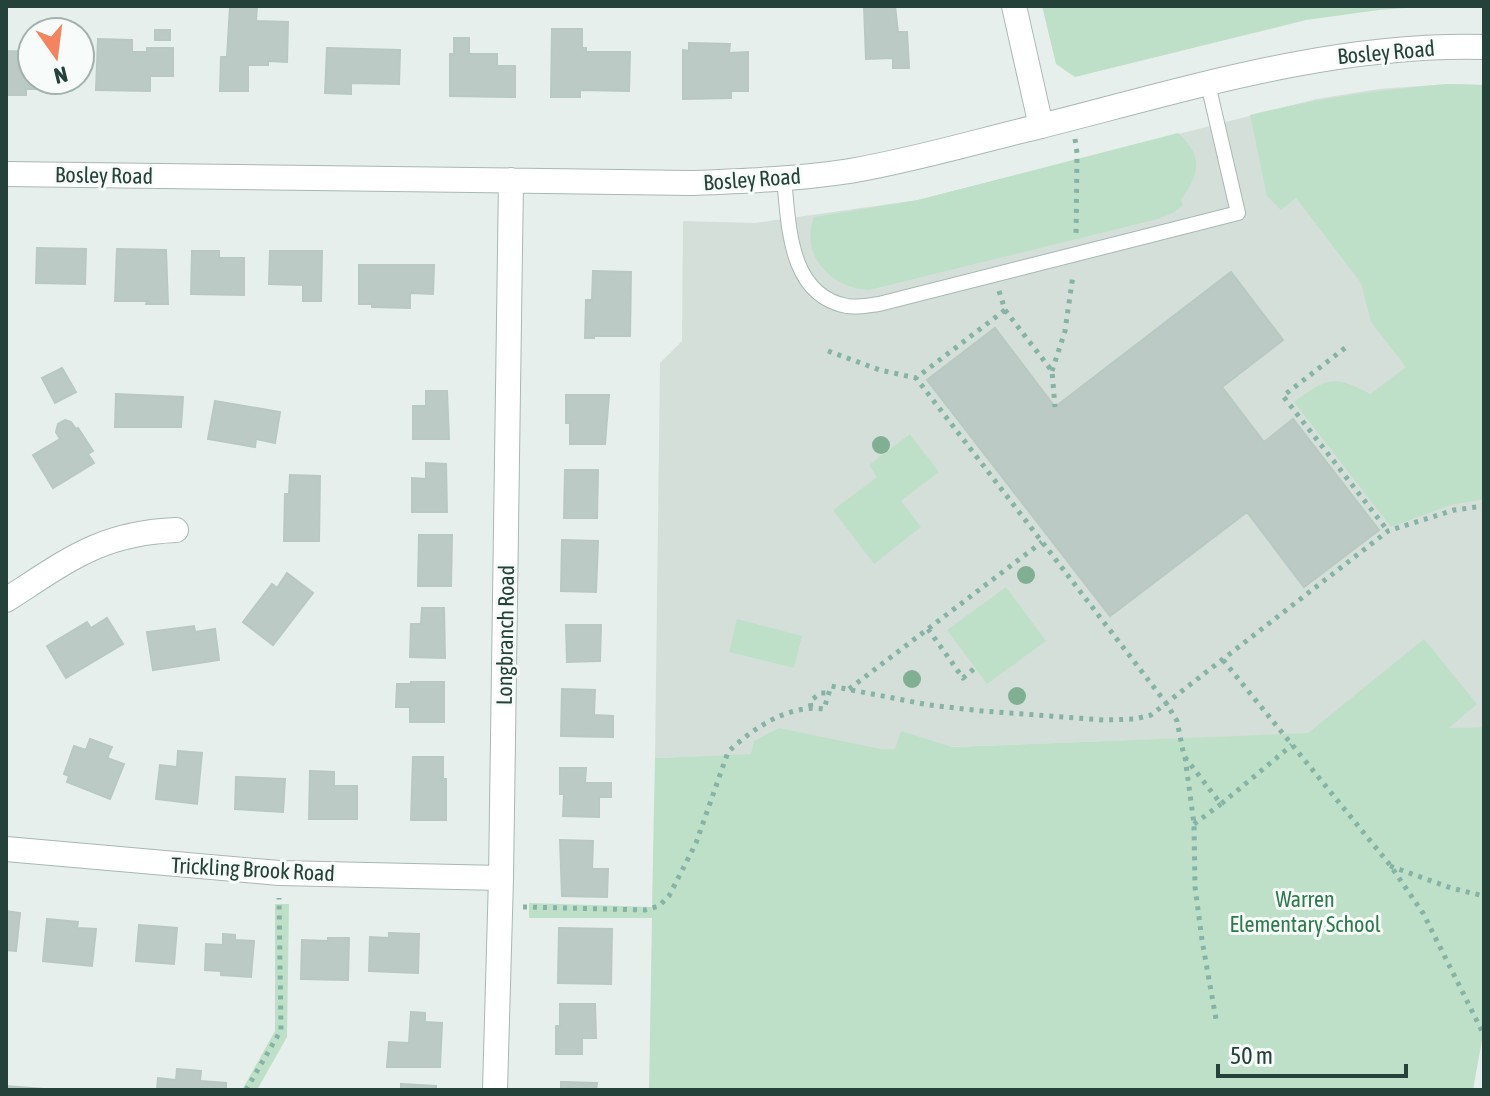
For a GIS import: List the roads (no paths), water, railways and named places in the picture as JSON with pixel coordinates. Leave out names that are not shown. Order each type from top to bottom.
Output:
[{"type":"street","points":[[1014,6],[1041,126]]},
{"type":"street","name":"Bosley Road","points":[[6,174],[692,183],[784,179],[851,171],[906,159],[1311,60],[1416,48],[1484,47]]},
{"type":"street","name":"Longbranch Road","points":[[495,1090],[511,180]]},
{"type":"street","points":[[6,600],[86,550],[116,538],[147,531],[176,530]]},
{"type":"street","name":"Trickling Brook Road","points":[[6,849],[279,873],[501,878]]},
{"type":"lane","points":[[784,179],[792,247],[801,273],[826,298],[848,306],[879,304],[1238,213],[1208,84]]},
{"type":"park label","name":"Warren Elementary School","points":[[1305,912]]}]
